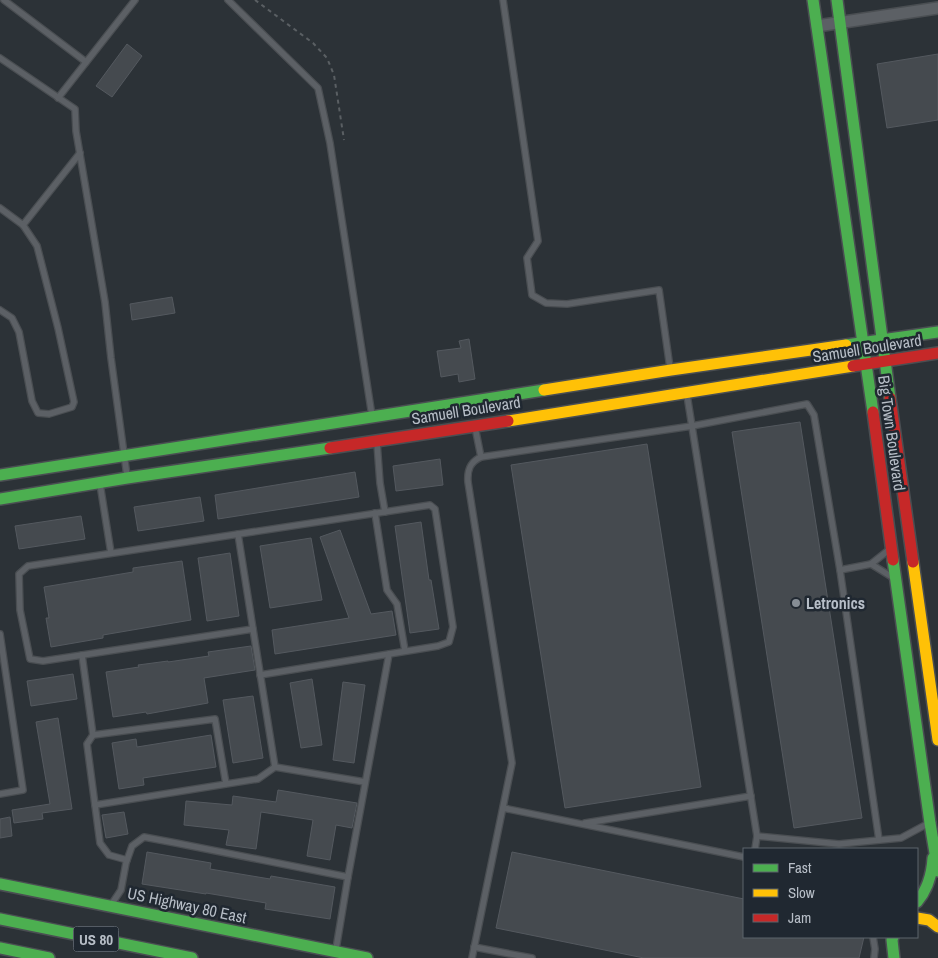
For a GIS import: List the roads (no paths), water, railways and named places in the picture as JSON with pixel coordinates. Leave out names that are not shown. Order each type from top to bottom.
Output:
[{"type":"main road","name":"Big Town Boulevard","points":[[813,0],[902,627],[934,822],[933,844],[938,871]]},
{"type":"main road","name":"Big Town Boulevard","points":[[838,0],[938,740]]},
{"type":"main road","name":"Samuell Boulevard","points":[[0,475],[124,456],[375,429],[473,414],[671,370],[938,332]]},
{"type":"main road","name":"Samuell Boulevard","points":[[0,499],[127,478],[375,429],[473,414],[686,392],[938,353]]},
{"type":"main road","points":[[918,901],[925,894],[932,870],[933,844]]},
{"type":"main road","name":"US Highway 80 East","points":[[0,884],[367,958]]},
{"type":"main road","points":[[918,918],[928,919],[938,927]]},
{"type":"main road","name":"US 80","points":[[0,919],[192,958]]},
{"type":"main road","points":[[893,938],[894,958]]},
{"type":"main road","points":[[0,948],[49,958]]},
{"type":"street","points":[[817,26],[931,6]]},
{"type":"lane","points":[[4,0],[86,62]]},
{"type":"lane","points":[[58,98],[135,0]]},
{"type":"lane","points":[[228,0],[318,88],[330,143],[375,429],[385,512]]},
{"type":"lane","points":[[503,0],[538,241],[527,258],[532,295],[546,303],[567,304],[659,290],[671,370]]},
{"type":"lane","points":[[0,58],[75,109],[76,131],[105,302],[127,478]]},
{"type":"lane","points":[[23,225],[80,153]]},
{"type":"lane","points":[[0,208],[23,225],[37,246],[65,358],[74,402],[72,407],[49,414],[38,413],[32,401],[19,332],[12,318],[0,310]]},
{"type":"lane","points":[[686,392],[751,796],[757,836],[755,848]]},
{"type":"lane","points":[[472,958],[512,763],[467,476],[471,464],[481,457],[692,426],[807,404],[814,415],[840,570],[879,840]]},
{"type":"lane","points":[[473,414],[481,457]]},
{"type":"lane","points":[[100,483],[111,553]]},
{"type":"lane","points":[[253,629],[44,661],[30,659],[20,610],[19,574],[28,566],[111,553],[430,505],[435,510],[453,628],[449,642],[438,646],[260,675]]},
{"type":"lane","points":[[375,513],[387,590],[397,604],[405,651]]},
{"type":"lane","points":[[238,534],[275,767]]},
{"type":"lane","points":[[840,570],[871,564],[892,548]]},
{"type":"lane","points":[[871,564],[896,579]]},
{"type":"lane","points":[[902,627],[922,625]]},
{"type":"lane","points":[[0,634],[23,790],[0,794]]},
{"type":"lane","points":[[335,952],[389,654]]},
{"type":"lane","points":[[82,655],[93,735],[87,744],[100,843],[109,855],[127,860]]},
{"type":"lane","points":[[93,735],[215,719],[226,784]]},
{"type":"lane","points":[[95,805],[258,779],[275,767],[366,782]]},
{"type":"lane","points":[[581,824],[751,796]]},
{"type":"lane","points":[[503,808],[743,857]]},
{"type":"lane","points":[[757,836],[839,844],[901,838],[934,822]]},
{"type":"lane","points":[[110,906],[121,890],[132,846],[144,837],[348,877]]},
{"type":"lane","points":[[874,938],[874,958]]},
{"type":"lane","points":[[474,947],[532,958]]},
{"type":"place","name":"Letronics","points":[[796,603]]}]
